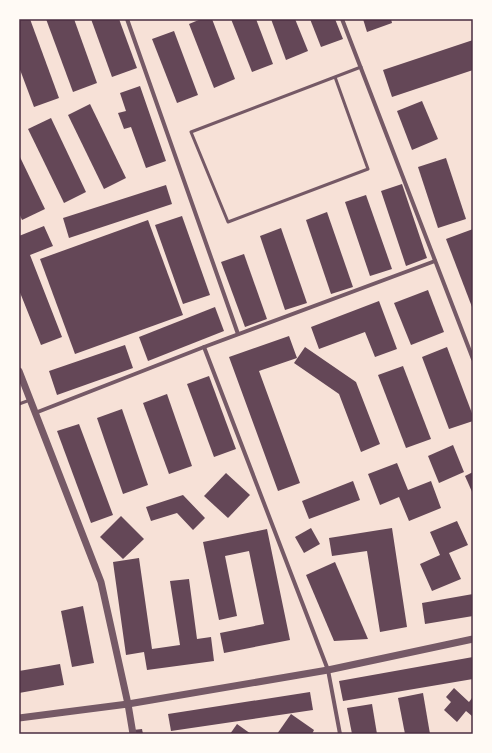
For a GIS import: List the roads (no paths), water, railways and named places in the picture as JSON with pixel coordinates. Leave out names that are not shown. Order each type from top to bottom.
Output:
[{"type":"street","points":[[127,19],[238,334]]},
{"type":"street","points":[[342,19],[473,359]]},
{"type":"street","points":[[35,412],[238,334],[435,261]]},
{"type":"street","points":[[204,347],[328,670],[340,734]]},
{"type":"street","points":[[19,371],[101,582],[128,704],[132,734]]},
{"type":"street","points":[[19,718],[128,704],[328,670],[473,639]]},
{"type":"lane","points":[[335,77],[368,169],[228,222],[191,132],[361,67]]},
{"type":"lane","points":[[19,404],[30,400]]}]
